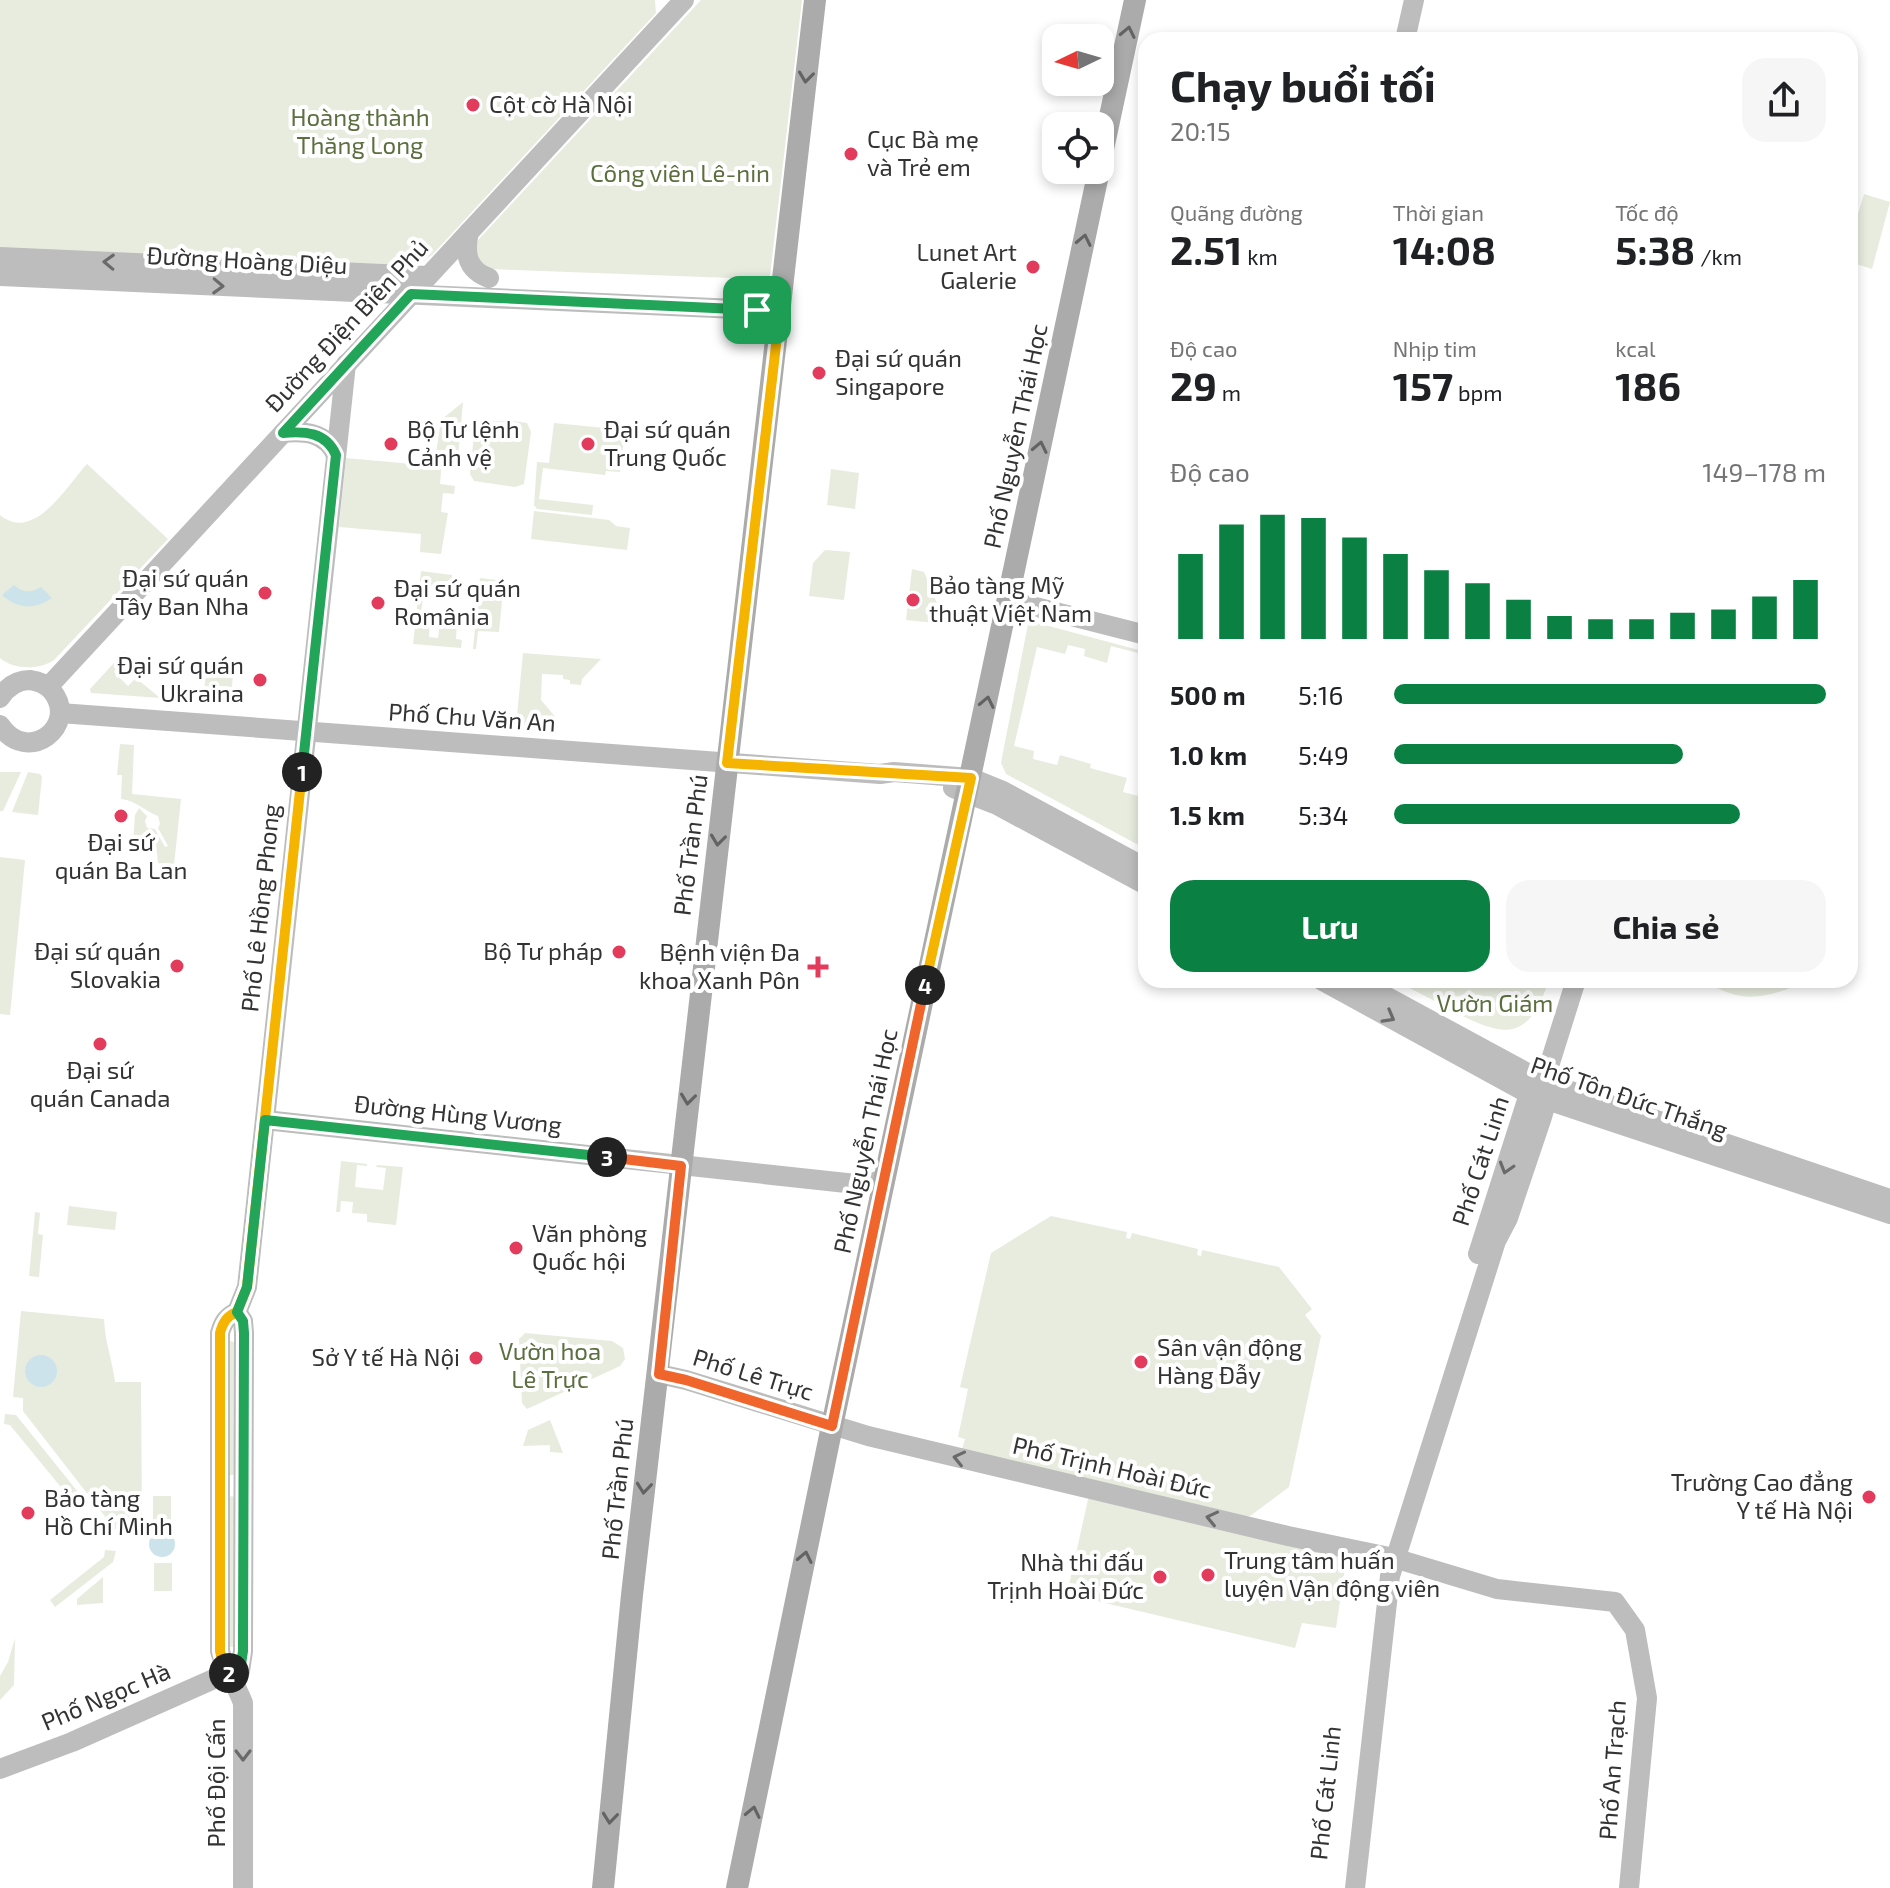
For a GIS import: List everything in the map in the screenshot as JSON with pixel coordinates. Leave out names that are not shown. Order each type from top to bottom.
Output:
[{"type":"main road","name":"Phố Trần Phú","points":[[603,1888],[632,1595],[815,0]]},
{"type":"main road","points":[[1111,112],[1135,0]]},
{"type":"main road","name":"Phố Nguyễn Thái Học","points":[[737,1888],[1096,184]]},
{"type":"street","name":"Đường Điện Biên Phủ","points":[[48,687],[684,0]]},
{"type":"street","points":[[1407,32],[1414,0]]},
{"type":"street","points":[[469,232],[465,249],[469,264],[478,274],[489,278]]},
{"type":"street","name":"Đường Hoàng Diệu","points":[[0,257],[428,276]]},
{"type":"street","name":"Đường Hoàng Diệu","points":[[0,276],[411,294],[781,300]]},
{"type":"street","name":"Phố Lê Hồng Phong","points":[[235,1679],[224,1669],[220,1651],[220,1333],[229,1315],[237,1312],[247,1287],[346,364]]},
{"type":"street","points":[[283,433],[314,433],[336,455]]},
{"type":"street","points":[[1008,600],[1138,633]]},
{"type":"street","points":[[0,698],[20,681],[37,681],[55,694],[60,713],[55,728],[42,740],[22,743],[2,732]]},
{"type":"street","name":"Phố Chu Văn An","points":[[60,713],[880,774],[895,783],[949,787],[969,785]]},
{"type":"street","points":[[969,785],[1003,791],[1138,864]]},
{"type":"street","points":[[969,785],[997,805],[1138,881]]},
{"type":"street","name":"Phố Tôn Đức Thắng","points":[[1337,988],[1540,1092],[1779,1169],[1890,1199]]},
{"type":"street","name":"Phố Tôn Đức Thắng","points":[[1369,988],[1540,1092]]},
{"type":"street","name":"Phố Cát Linh","points":[[1355,1888],[1385,1617],[1388,1557],[1573,988]]},
{"type":"street","name":"Đường Hùng Vương","points":[[265,1120],[865,1185],[884,1179]]},
{"type":"street","name":"Phố Tôn Đức Thắng","points":[[1779,1169],[1890,1214]]},
{"type":"street","name":"Phố Lê Trực","points":[[659,1374],[832,1426]]},
{"type":"street","name":"Phố Trịnh Hoài Đức","points":[[832,1426],[1194,1514],[1388,1557]]},
{"type":"street","name":"Phố Cát Linh","points":[[1342,1888],[1376,1574],[1388,1557]]},
{"type":"street","name":"Phố An Trạch","points":[[1388,1557],[1497,1589],[1615,1602],[1635,1630],[1647,1698],[1629,1888]]},
{"type":"street","name":"Phố Ngọc Hà","points":[[0,1769],[72,1742],[216,1678],[235,1679]]},
{"type":"street","name":"Phố Đội Cấn","points":[[235,1679],[243,1703],[243,1888]]},
{"type":"green space","name":"Hoàng thành Thăng Long","points":[[0,0],[655,0],[656,13],[433,254],[417,266],[0,248]]},
{"type":"green space","name":"Công viên Lê-nin","points":[[701,0],[802,0],[770,276],[758,279],[489,269],[480,264],[475,245],[478,240]]},
{"type":"green space","points":[[1864,194],[1890,202],[1872,269],[1858,265],[1858,214]]},
{"type":"green space","points":[[463,402],[458,459],[442,459],[440,484],[455,486],[454,494],[443,493],[441,512],[448,513],[441,554],[420,552],[421,534],[339,527],[346,458],[434,466],[441,420]]},
{"type":"green space","points":[[479,422],[527,423],[531,432],[524,484],[515,487],[474,481],[470,474],[475,425]]},
{"type":"green space","points":[[554,423],[625,430],[620,472],[606,471],[605,475],[543,468],[539,499],[593,505],[592,515],[537,509],[534,505],[537,462],[549,463]]},
{"type":"green space","points":[[87,464],[168,539],[54,660],[34,667],[12,665],[0,658],[0,515],[13,522],[25,522],[37,517],[59,498]]},
{"type":"green space","points":[[831,469],[859,473],[855,509],[827,505]]},
{"type":"green space","points":[[534,511],[609,520],[616,526],[630,528],[627,550],[531,539]]},
{"type":"green space","points":[[825,550],[850,552],[844,600],[809,596],[813,563]]},
{"type":"green space","points":[[912,569],[924,572],[937,603],[948,614],[935,623],[906,620]]},
{"type":"green space","points":[[421,571],[452,575],[451,587],[424,585],[421,615],[430,616],[429,637],[438,638],[440,621],[457,622],[456,639],[462,640],[461,648],[413,644]]},
{"type":"green space","points":[[480,578],[504,581],[499,632],[478,631],[476,649],[473,649]]},
{"type":"green space","points":[[1034,622],[1138,650],[1138,653],[1111,646],[1107,663],[1084,656],[1085,649],[1068,645],[1065,654],[1037,647],[1014,746],[1034,751],[1033,759],[1057,765],[1060,755],[1091,764],[1090,768],[1127,778],[1123,792],[1138,796],[1138,845],[1006,774],[1001,763],[1028,624]]},
{"type":"green space","points":[[124,652],[128,656],[114,672],[128,686],[136,678],[160,698],[91,693],[90,689]]},
{"type":"green space","points":[[523,653],[601,659],[582,679],[581,685],[570,684],[570,680],[563,679],[563,675],[542,674],[541,700],[557,719],[558,728],[516,726]]},
{"type":"green space","points":[[233,671],[231,703],[204,701],[205,679],[213,672]]},
{"type":"green space","points":[[120,744],[134,745],[132,794],[181,799],[174,865],[158,863],[156,844],[133,843],[135,815],[139,808],[147,816],[147,828],[155,829],[165,847],[168,846],[158,828],[158,816],[121,799],[122,775],[117,775]]},
{"type":"green space","points":[[0,772],[21,772],[3,811],[0,811]]},
{"type":"green space","points":[[28,772],[42,777],[38,815],[12,812]]},
{"type":"green space","points":[[0,857],[25,860],[10,1015],[0,1014]]},
{"type":"green space","name":"Vườn Giám","points":[[1409,988],[1546,988],[1533,1014],[1514,1029],[1502,1030],[1473,1021]]},
{"type":"green space","points":[[1718,988],[1789,988],[1769,995],[1731,994]]},
{"type":"green space","points":[[341,1161],[367,1164],[357,1165],[355,1187],[383,1190],[386,1168],[377,1165],[403,1167],[396,1225],[367,1222],[367,1214],[352,1213],[353,1202],[341,1201],[340,1212],[336,1212]]},
{"type":"green space","points":[[69,1206],[117,1212],[115,1230],[67,1225]]},
{"type":"green space","points":[[35,1212],[40,1213],[38,1234],[43,1235],[39,1277],[29,1276]]},
{"type":"green space","name":"Sân vận động Hàng Đẫy","points":[[1051,1216],[1127,1232],[1126,1238],[1130,1239],[1132,1233],[1198,1249],[1197,1255],[1201,1256],[1202,1250],[1279,1267],[1312,1309],[1305,1315],[1321,1336],[1289,1487],[1250,1516],[1245,1516],[962,1449],[965,1439],[958,1437],[968,1389],[960,1387],[991,1253]]},
{"type":"green space","points":[[21,1311],[104,1319],[115,1382],[141,1382],[142,1522],[119,1520],[117,1529],[107,1528],[107,1519],[23,1411],[23,1398],[13,1397]]},
{"type":"green space","name":"Vườn hoa Lê Trực","points":[[525,1333],[612,1341],[623,1348],[625,1359],[620,1366],[527,1409],[522,1403],[519,1339]]},
{"type":"green space","points":[[229,1342],[234,1342],[235,1473],[229,1475]]},
{"type":"green space","points":[[5,1414],[16,1415],[86,1502],[78,1508],[10,1425],[4,1424]]},
{"type":"green space","points":[[550,1420],[563,1453],[550,1452],[550,1445],[523,1446],[528,1430]]},
{"type":"green space","name":"Trung tâm huấn luyện Vận động viên","points":[[1089,1495],[1347,1555],[1336,1628],[1302,1623],[1295,1648],[1067,1594]]},
{"type":"green space","points":[[153,1496],[171,1496],[171,1524],[153,1524]]},
{"type":"green space","points":[[232,1496],[234,1647],[229,1646],[229,1497]]},
{"type":"green space","points":[[105,1550],[116,1551],[113,1562],[55,1607],[50,1600],[104,1557]]},
{"type":"green space","points":[[154,1563],[172,1563],[172,1591],[154,1591]]},
{"type":"green space","points":[[103,1577],[103,1603],[77,1605],[77,1599]]},
{"type":"green space","points":[[15,1638],[14,1685],[0,1700],[0,1676]]},
{"type":"water","points":[[14,585],[27,591],[41,587],[52,598],[32,606],[14,603],[2,595]]},
{"type":"water","points":[[41,1355],[52,1360],[57,1371],[52,1382],[41,1387],[30,1382],[25,1371],[30,1360]]},
{"type":"water","points":[[162,1531],[171,1535],[175,1544],[171,1553],[162,1557],[153,1553],[149,1544],[153,1535]]},
{"type":"place","name":"Cột cờ Hà Nội","points":[[473,105]]},
{"type":"place","name":"Cục Bà mẹ và Trẻ em","points":[[851,154]]},
{"type":"place","name":"Lunet Art Galerie","points":[[1033,267]]},
{"type":"place","name":"Đại sứ quán Singapore","points":[[819,373]]},
{"type":"place","name":"Bộ Tư lệnh Cảnh vệ","points":[[391,444]]},
{"type":"place","name":"Đại sứ quán Trung Quốc","points":[[588,444]]},
{"type":"place","name":"Đại sứ quán Tây Ban Nha","points":[[265,593]]},
{"type":"place","name":"Bảo tàng Mỹ thuật Việt Nam","points":[[913,600]]},
{"type":"place","name":"Đại sứ quán România","points":[[378,603]]},
{"type":"place","name":"Đại sứ quán Ukraina","points":[[260,680]]},
{"type":"place","name":"Đại sứ quán Ba Lan","points":[[121,816]]},
{"type":"place","name":"Bộ Tư pháp","points":[[619,952]]},
{"type":"place","name":"Đại sứ quán Slovakia","points":[[177,966]]},
{"type":"place","name":"Bệnh viện Đa khoa Xanh Pôn","points":[[818,967]]},
{"type":"place","name":"Đại sứ quán Canada","points":[[100,1044]]},
{"type":"place","name":"Văn phòng Quốc hội","points":[[516,1248]]},
{"type":"place","name":"Sở Y tế Hà Nội","points":[[476,1358]]},
{"type":"place","name":"Sân vận động Hàng Đẫy","points":[[1141,1362]]},
{"type":"place","name":"Trường Cao đẳng Y tế Hà Nội","points":[[1869,1497]]},
{"type":"place","name":"Bảo tàng Hồ Chí Minh","points":[[28,1513]]},
{"type":"place","name":"Trung tâm huấn luyện Vận động viên","points":[[1208,1575]]},
{"type":"place","name":"Nhà thi đấu Trịnh Hoài Đức","points":[[1160,1577]]},
{"type":"route","points":[[757,310],[411,294],[283,433],[314,433],[336,455],[247,1287],[237,1312],[229,1315],[220,1333],[220,1651],[224,1669],[235,1679],[242,1659],[243,1624],[244,1333],[243,1321],[237,1312],[247,1287],[265,1120],[681,1166],[659,1374],[832,1426],[971,778],[727,763],[780,311],[757,310]]}]
